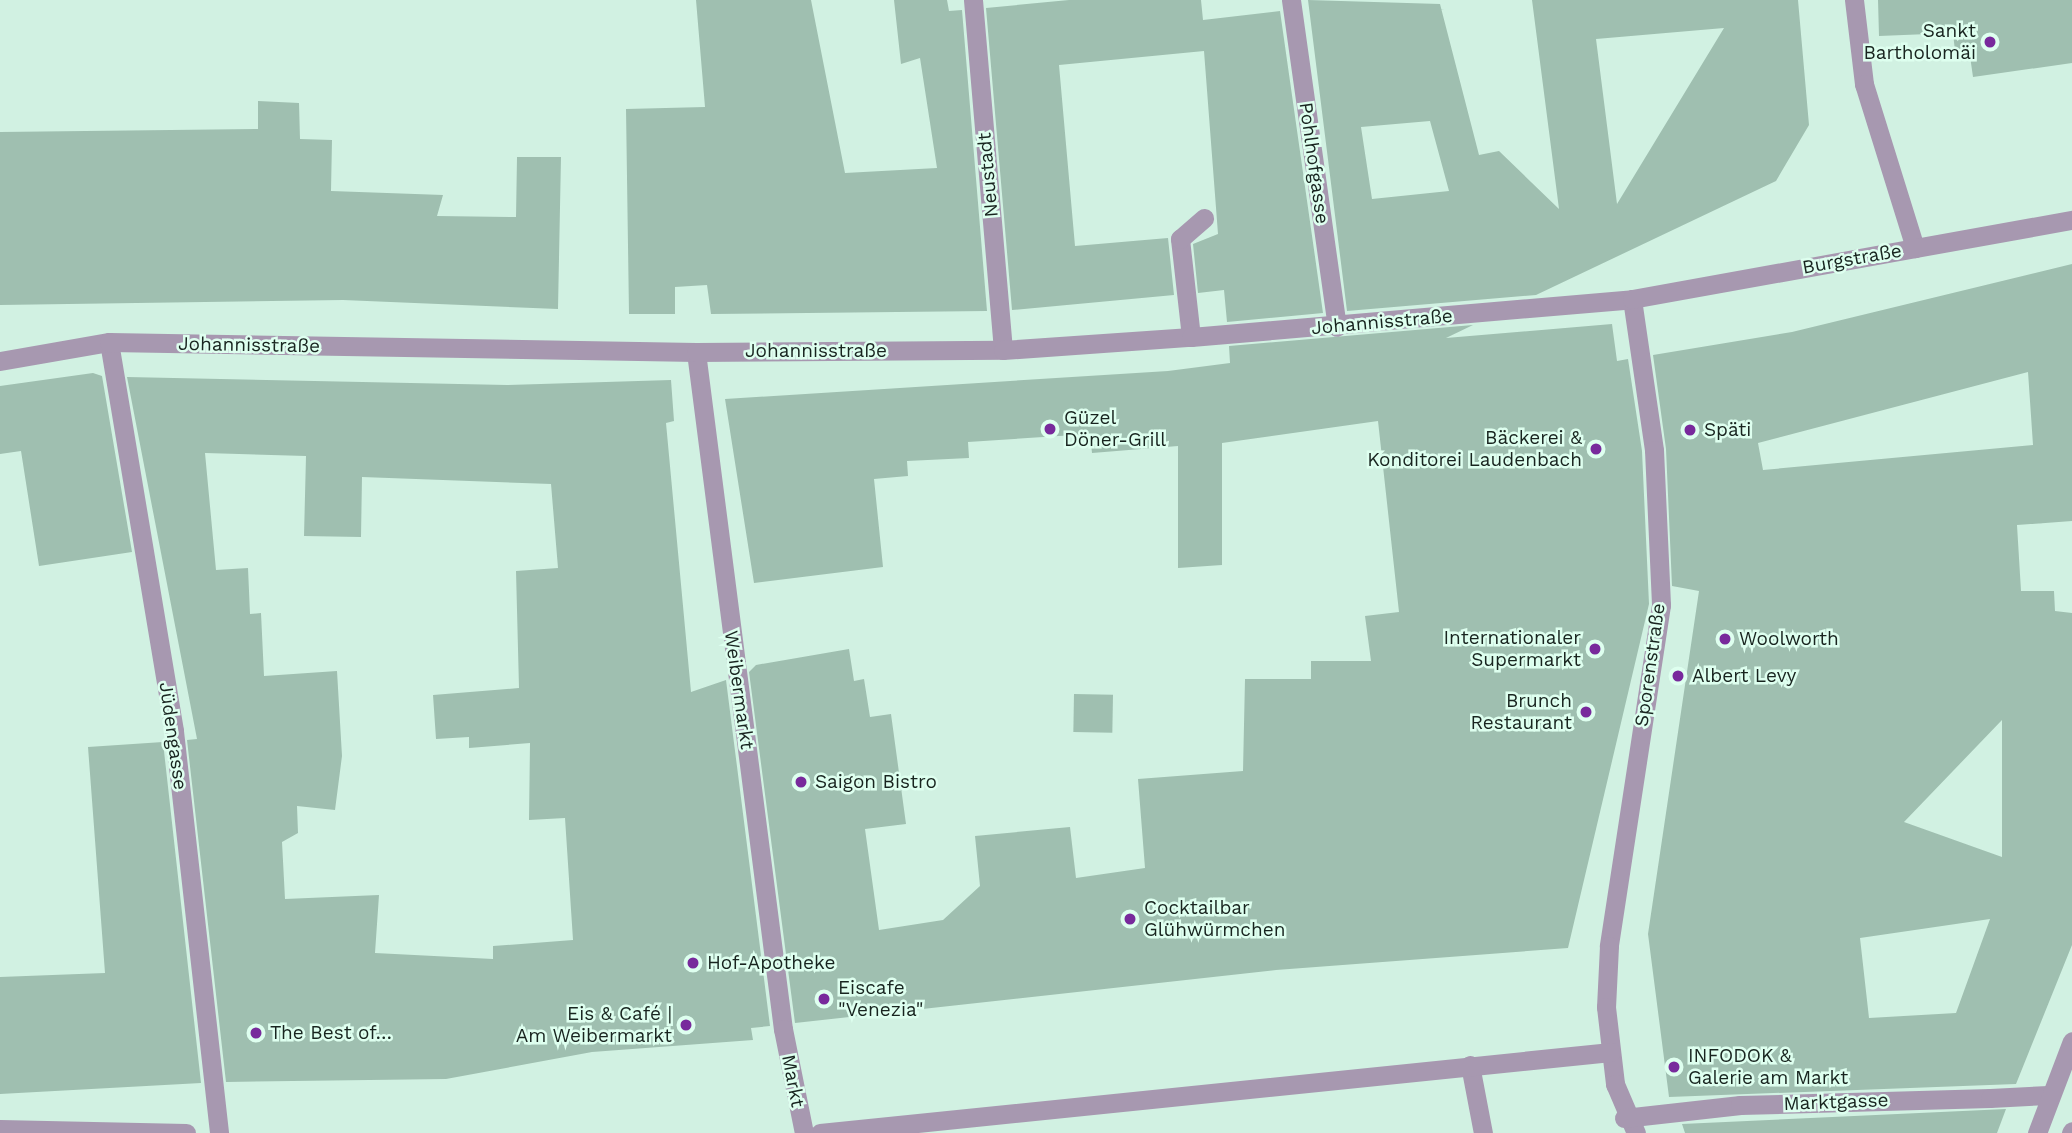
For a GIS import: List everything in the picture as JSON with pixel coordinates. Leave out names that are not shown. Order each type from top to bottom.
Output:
[{"type":"street","name":"Neustadt","points":[[974,0],[1003,350]]},
{"type":"street","name":"Pohlhofgasse","points":[[1291,0],[1338,327]]},
{"type":"street","points":[[1854,0],[1864,84],[1915,248]]},
{"type":"street","points":[[1191,337],[1180,239],[1204,218]]},
{"type":"street","name":"Burgstraße","points":[[1632,299],[2072,220]]},
{"type":"street","name":"Johannisstraße","points":[[0,361],[108,342],[696,352],[1003,350],[1338,327],[1632,299]]},
{"type":"street","name":"Sporenstraße","points":[[1630,1125],[1611,1052],[1609,946],[1661,605],[1654,450],[1632,299]]},
{"type":"street","name":"Jüdengasse","points":[[108,342],[174,731],[219,1133]]},
{"type":"street","name":"Weibermarkt","points":[[696,352],[783,1029]]},
{"type":"street","name":"Markt","points":[[783,1029],[804,1133]]},
{"type":"street","points":[[2037,1133],[2048,1095],[2072,1041]]},
{"type":"street","points":[[820,1133],[1611,1052]]},
{"type":"street","points":[[1470,1065],[1483,1133]]},
{"type":"street","name":"Marktgasse","points":[[1630,1125],[1741,1105],[2048,1095]]},
{"type":"street","points":[[0,1129],[186,1133]]},
{"type":"building","points":[[696,0],[811,0],[845,173],[937,168],[920,58],[901,64],[894,0],[947,0],[949,11],[962,10],[987,311],[711,314],[707,285],[675,287],[675,314],[629,314],[626,109],[705,107]]},
{"type":"building","points":[[1069,0],[1201,0],[1203,20],[1280,11],[1323,313],[1227,322],[1224,290],[1198,293],[1193,244],[1218,234],[1204,51],[1059,65],[1075,246],[1168,238],[1174,295],[1012,310],[986,8]]},
{"type":"building","points":[[1308,0],[1440,4],[1479,155],[1499,151],[1559,209],[1532,0],[1798,0],[1809,125],[1776,181],[1536,295],[1347,311]],"holes":[[[1724,28],[1617,204],[1596,39]],[[1430,121],[1449,191],[1372,199],[1361,127]]]},
{"type":"building","name":"Sankt Bartholomäi","points":[[1878,0],[2072,0],[2072,63],[1973,77],[1969,49],[1955,51],[1953,33],[1879,36]]},
{"type":"building","points":[[258,101],[299,103],[300,139],[332,140],[331,191],[443,195],[437,216],[516,217],[517,157],[561,157],[558,309],[343,300],[0,305],[0,132],[258,129]]},
{"type":"building","points":[[2072,264],[2072,521],[2017,525],[2021,591],[2054,591],[2055,611],[2072,613],[2072,945],[2016,1084],[1669,1097],[1648,934],[1699,591],[1672,586],[1666,449],[1653,355],[1792,332]],"holes":[[[2028,372],[2033,445],[1763,470],[1758,443]],[[2002,720],[2002,857],[1904,822]],[[1990,919],[1956,1013],[1869,1018],[1860,938]]]},
{"type":"building","points":[[1612,324],[1617,361],[1628,359],[1642,451],[1649,604],[1568,948],[1276,970],[795,1023],[749,672],[756,665],[849,649],[854,681],[864,679],[870,717],[891,714],[906,824],[865,829],[879,930],[943,920],[980,886],[975,836],[1070,827],[1076,878],[1145,868],[1138,779],[1243,771],[1245,679],[1311,679],[1311,661],[1371,661],[1365,616],[1399,612],[1378,421],[1222,443],[1222,565],[1178,568],[1178,446],[1092,453],[1090,434],[968,442],[969,458],[907,461],[908,476],[874,479],[883,567],[754,583],[725,399],[1168,371],[1230,363],[1229,346],[1473,325],[1446,338]]},
{"type":"building","points":[[93,373],[102,376],[132,552],[39,566],[21,451],[0,454],[0,386]]},
{"type":"building","points":[[127,377],[507,385],[671,380],[674,421],[666,423],[691,692],[726,680],[770,1026],[751,1028],[753,1040],[592,1052],[446,1079],[226,1082],[187,740],[197,739]],"holes":[[[205,453],[306,456],[304,536],[361,537],[362,477],[551,484],[558,568],[516,571],[519,688],[433,695],[436,739],[469,737],[469,748],[530,743],[529,820],[565,818],[573,940],[493,946],[493,959],[375,953],[379,895],[285,899],[282,842],[298,833],[297,806],[335,810],[342,756],[337,671],[264,676],[261,613],[250,614],[248,568],[216,570]]]},
{"type":"building","points":[[1074,694],[1113,695],[1112,733],[1073,732]]},
{"type":"building","points":[[163,742],[201,1083],[0,1094],[0,977],[105,973],[88,747]]},
{"type":"building","points":[[2006,1109],[1997,1133],[1685,1133],[1682,1124]]},
{"type":"place","name":"Sankt Bartholomäi","points":[[1990,42]]},
{"type":"place","name":"Güzel Döner-Grill","points":[[1050,429]]},
{"type":"place","name":"Späti","points":[[1690,430]]},
{"type":"place","name":"Bäckerei & Konditorei Laudenbach","points":[[1596,449]]},
{"type":"place","name":"Woolworth","points":[[1725,639]]},
{"type":"place","name":"Internationaler Supermarkt","points":[[1595,649]]},
{"type":"place","name":"Albert Levy","points":[[1678,676]]},
{"type":"place","name":"Brunch Restaurant","points":[[1586,712]]},
{"type":"place","name":"Saigon Bistro","points":[[801,782]]},
{"type":"place","name":"Cocktailbar Glühwürmchen","points":[[1130,919]]},
{"type":"place","name":"Hof-Apotheke","points":[[693,963]]},
{"type":"place","name":"Eiscafe \"Venezia\"","points":[[824,999]]},
{"type":"place","name":"Eis & Café | Am Weibermarkt","points":[[686,1025]]},
{"type":"place","name":"The Best of…","points":[[256,1033]]},
{"type":"place","name":"INFODOK & Galerie am Markt","points":[[1674,1067]]}]
